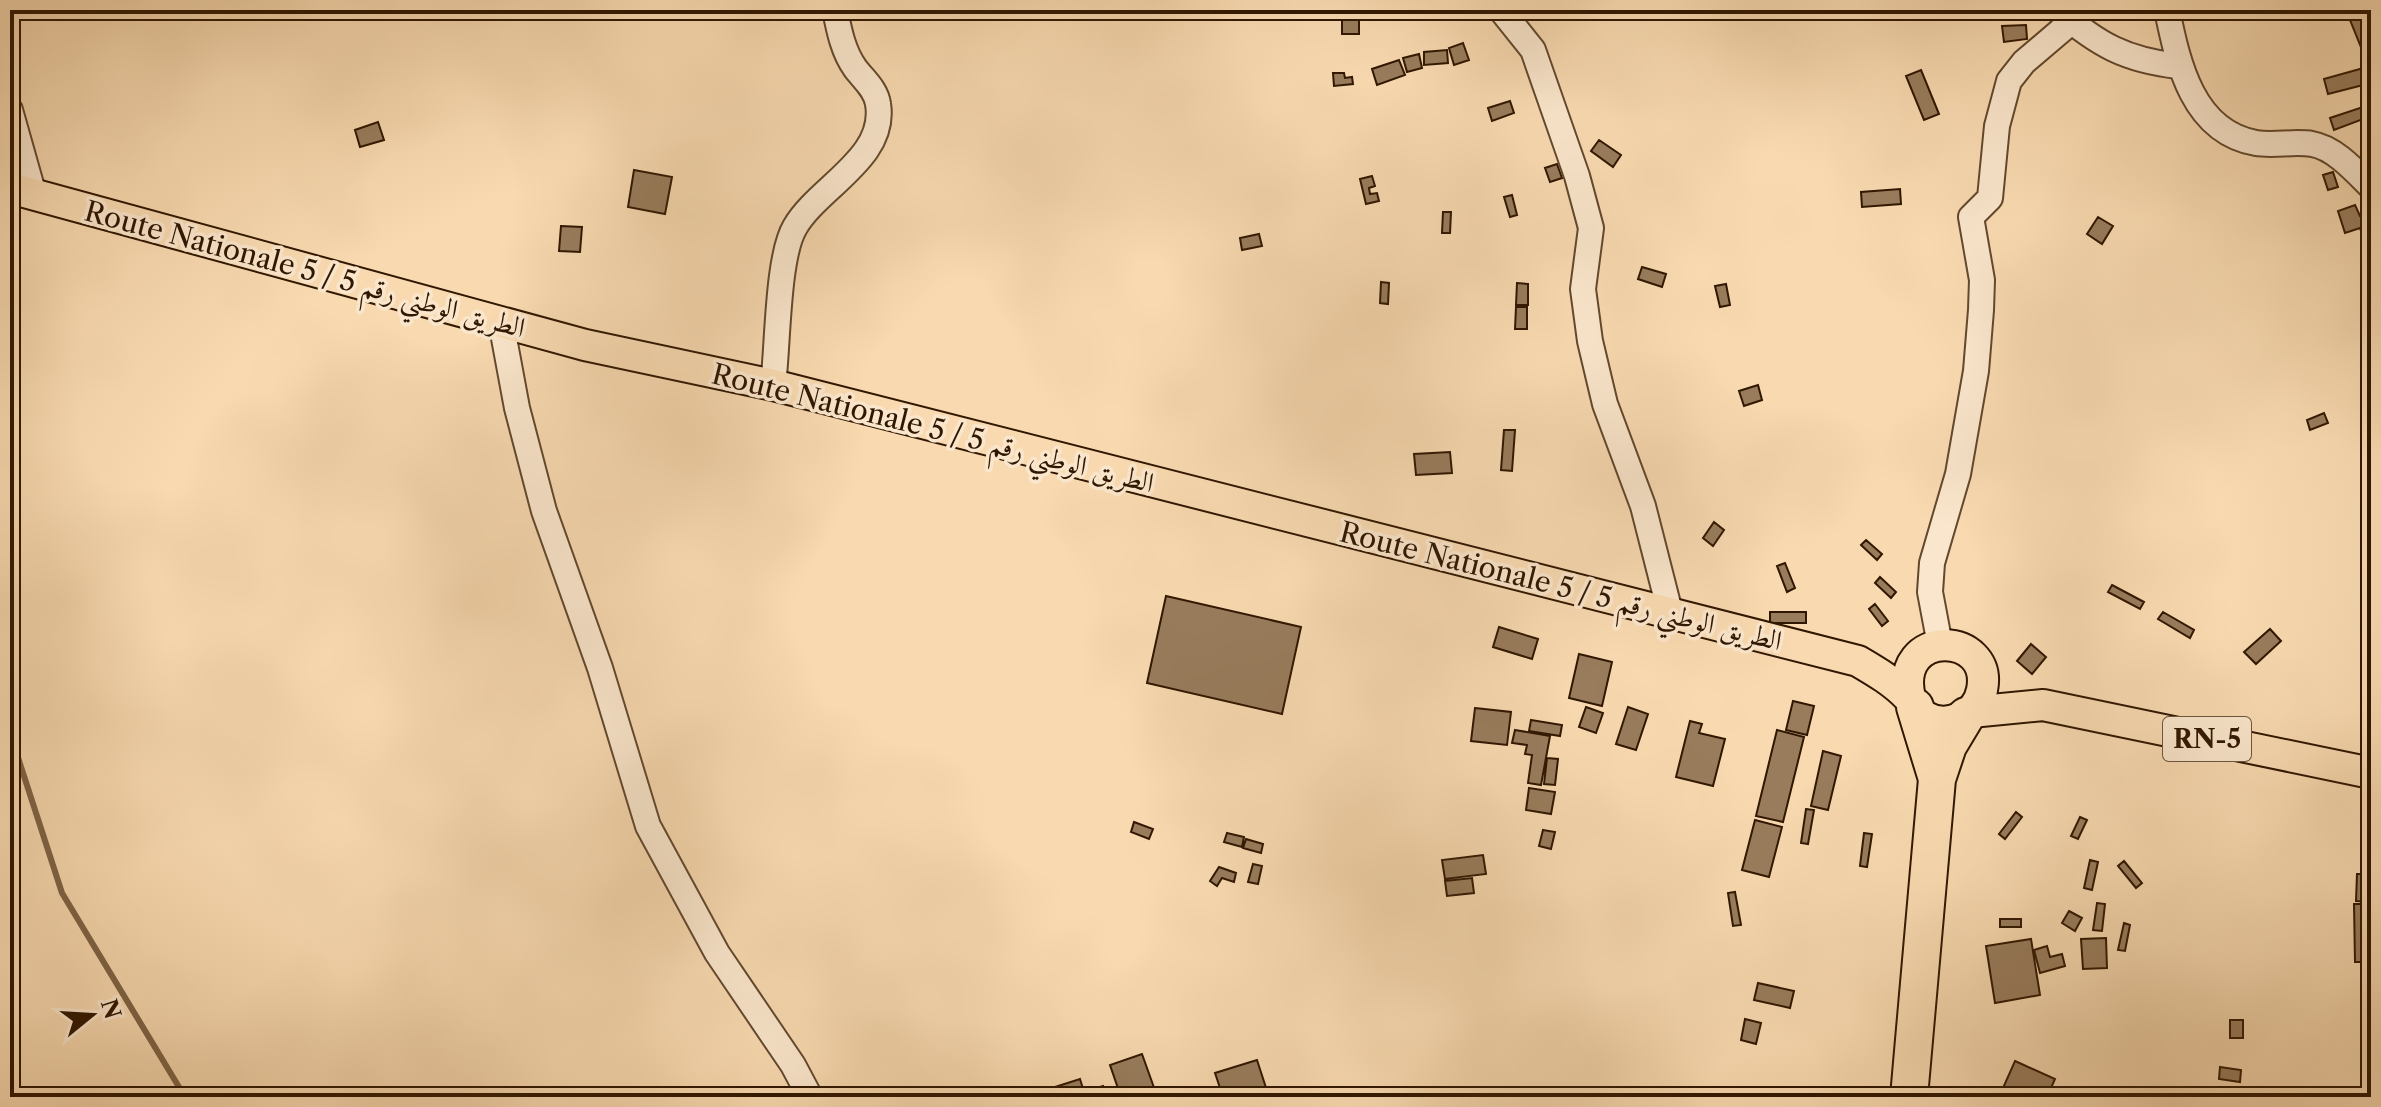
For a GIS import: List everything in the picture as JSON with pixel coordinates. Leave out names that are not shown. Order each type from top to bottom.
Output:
[{"type":"highway","points":[[1913,703],[1937,779]]},
{"type":"highway","points":[[1909,1097],[1937,779],[1948,746],[1968,714]]},
{"type":"main road","name":"Route Nationale 5 / الطريق الوطني رقم 5","points":[[22,191],[585,345],[773,385],[1490,570],[1670,612],[1858,661]]},
{"type":"main road","points":[[1959,647],[1975,659],[1983,686],[1968,714],[1945,722],[1923,715],[1913,703],[1858,661],[1932,648],[1959,647]]},
{"type":"main road","points":[[1913,703],[1908,672],[1932,648]]},
{"type":"main road","name":"RN-5","points":[[1975,659],[2043,705]]},
{"type":"main road","name":"RN-5","points":[[1968,714],[2043,705],[2371,773]]},
{"type":"street","points":[[773,385],[784,263],[793,230],[810,205],[857,163],[876,127],[878,104],[846,50],[835,10]]},
{"type":"street","points":[[1501,10],[1533,50],[1577,176],[1591,228],[1583,289],[1590,341],[1605,404],[1643,506],[1670,612]]},
{"type":"street","points":[[2167,10],[2178,66],[2195,99],[2218,130],[2254,143],[2313,144],[2344,160],[2371,187]]},
{"type":"street","points":[[1932,648],[1932,563],[1958,474],[1976,371],[1982,280],[1971,217],[1990,198],[1997,126],[2009,81],[2065,16],[2110,49],[2130,58],[2178,66]]},
{"type":"street","points":[[10,110],[22,191]]},
{"type":"street","points":[[501,322],[517,408],[544,511],[600,668],[648,826],[717,953],[793,1065],[810,1097]]},
{"type":"building","points":[[1342,10],[1359,10],[1359,34],[1342,34]]},
{"type":"building","points":[[2346,10],[2371,10],[2371,71],[2369,67]]},
{"type":"building","points":[[2026,25],[2027,39],[2004,42],[2002,26]]},
{"type":"building","points":[[1463,43],[1469,60],[1454,65],[1449,48]]},
{"type":"building","points":[[1447,50],[1448,63],[1424,65],[1424,52]]},
{"type":"building","points":[[1419,54],[1422,68],[1407,72],[1403,58]]},
{"type":"building","points":[[1399,60],[1405,75],[1377,85],[1372,69]]},
{"type":"building","points":[[2367,67],[2371,83],[2328,94],[2324,79]]},
{"type":"building","points":[[1921,70],[1939,114],[1924,120],[1906,76]]},
{"type":"building","points":[[1333,73],[1344,73],[1345,78],[1352,77],[1353,84],[1334,86]]},
{"type":"building","points":[[1510,101],[1514,113],[1492,121],[1488,108]]},
{"type":"building","points":[[2363,107],[2366,118],[2334,130],[2330,118]]},
{"type":"building","points":[[378,122],[384,140],[360,147],[355,130]]},
{"type":"building","points":[[1599,140],[1621,155],[1613,167],[1591,151]]},
{"type":"building","points":[[1557,164],[1562,178],[1550,182],[1545,168]]},
{"type":"building","points":[[634,170],[672,177],[665,214],[628,207]]},
{"type":"building","points":[[2333,172],[2338,187],[2328,190],[2323,175]]},
{"type":"building","points":[[1372,176],[1375,186],[1369,188],[1370,194],[1377,193],[1379,201],[1366,204],[1360,179]]},
{"type":"building","points":[[1900,189],[1901,204],[1862,207],[1861,192]]},
{"type":"building","points":[[1512,195],[1517,215],[1510,217],[1504,197]]},
{"type":"building","points":[[2355,205],[2360,216],[2366,214],[2371,234],[2363,237],[2360,228],[2345,233],[2338,211]]},
{"type":"building","points":[[1443,212],[1451,212],[1450,233],[1442,233]]},
{"type":"building","points":[[2098,217],[2113,226],[2102,244],[2087,234]]},
{"type":"building","points":[[561,226],[582,227],[580,252],[559,251]]},
{"type":"building","points":[[1259,234],[1262,246],[1242,250],[1240,238]]},
{"type":"building","points":[[1642,267],[1666,274],[1662,287],[1638,279]]},
{"type":"building","points":[[1381,282],[1389,283],[1388,304],[1380,303]]},
{"type":"building","points":[[1517,283],[1528,284],[1528,305],[1516,305]]},
{"type":"building","points":[[1726,284],[1730,305],[1720,307],[1715,286]]},
{"type":"building","points":[[1516,307],[1527,307],[1527,329],[1515,329]]},
{"type":"building","points":[[1758,385],[1762,400],[1744,406],[1739,391]]},
{"type":"building","points":[[2324,413],[2328,423],[2310,430],[2307,420]]},
{"type":"building","points":[[1504,430],[1515,430],[1512,471],[1501,470]]},
{"type":"building","points":[[1450,452],[1452,473],[1416,475],[1414,454]]},
{"type":"building","points":[[1714,522],[1724,530],[1713,546],[1703,538]]},
{"type":"building","points":[[1866,540],[1882,554],[1877,560],[1861,545]]},
{"type":"building","points":[[1785,563],[1795,588],[1787,592],[1777,566]]},
{"type":"building","points":[[1880,577],[1896,592],[1891,598],[1875,583]]},
{"type":"building","points":[[2112,585],[2144,602],[2140,609],[2108,592]]},
{"type":"building","points":[[1166,596],[1301,627],[1282,714],[1147,683]]},
{"type":"building","points":[[1875,604],[1888,621],[1882,626],[1869,609]]},
{"type":"building","points":[[1770,612],[1806,612],[1806,623],[1770,623]]},
{"type":"building","points":[[2163,612],[2194,630],[2190,638],[2158,619]]},
{"type":"building","points":[[1499,627],[1538,639],[1532,659],[1493,647]]},
{"type":"building","points":[[2270,629],[2281,641],[2256,664],[2244,652]]},
{"type":"building","points":[[2031,644],[2046,657],[2032,674],[2017,661]]},
{"type":"building","points":[[1579,654],[1612,662],[1602,706],[1569,698]]},
{"type":"building","points":[[1793,701],[1814,706],[1807,735],[1786,730]]},
{"type":"building","points":[[1586,707],[1603,713],[1596,733],[1579,727]]},
{"type":"building","points":[[1628,707],[1648,714],[1636,750],[1616,744]]},
{"type":"building","points":[[1475,708],[1511,712],[1507,745],[1471,741]]},
{"type":"building","points":[[1531,720],[1562,725],[1560,736],[1529,731]]},
{"type":"building","points":[[1690,721],[1702,724],[1699,733],[1725,739],[1713,786],[1676,777]]},
{"type":"building","points":[[1515,730],[1550,736],[1541,785],[1528,783],[1532,755],[1525,754],[1527,745],[1512,743]]},
{"type":"building","points":[[1777,730],[1804,737],[1783,822],[1756,816]]},
{"type":"building","points":[[1823,751],[1841,756],[1828,810],[1811,806]]},
{"type":"building","points":[[1547,758],[1558,759],[1555,785],[1544,784]]},
{"type":"building","points":[[1529,788],[1555,792],[1551,814],[1526,810]]},
{"type":"building","points":[[1806,809],[1814,810],[1808,844],[1801,843]]},
{"type":"building","points":[[2016,812],[2022,817],[2005,839],[1999,834]]},
{"type":"building","points":[[2080,817],[2087,820],[2078,839],[2071,836]]},
{"type":"building","points":[[1755,820],[1782,827],[1769,877],[1742,870]]},
{"type":"building","points":[[1134,822],[1153,829],[1149,839],[1131,832]]},
{"type":"building","points":[[1543,830],[1555,832],[1551,849],[1539,846]]},
{"type":"building","points":[[1227,833],[1244,837],[1242,847],[1224,842]]},
{"type":"building","points":[[1864,833],[1872,834],[1867,867],[1860,866]]},
{"type":"building","points":[[1246,839],[1263,844],[1261,853],[1243,848]]},
{"type":"building","points":[[1483,855],[1486,874],[1445,879],[1442,860]]},
{"type":"building","points":[[2090,860],[2098,862],[2092,890],[2084,888]]},
{"type":"building","points":[[2124,861],[2142,883],[2136,888],[2118,866]]},
{"type":"building","points":[[1253,864],[1262,866],[1258,884],[1248,882]]},
{"type":"building","points":[[1219,867],[1236,873],[1234,882],[1222,878],[1217,886],[1210,881]]},
{"type":"building","points":[[2357,874],[2371,874],[2371,902],[2356,901]]},
{"type":"building","points":[[1472,878],[1474,893],[1447,896],[1445,881]]},
{"type":"building","points":[[1735,892],[1741,925],[1733,926],[1728,893]]},
{"type":"building","points":[[2097,903],[2105,904],[2102,931],[2093,930]]},
{"type":"building","points":[[2354,904],[2371,904],[2371,962],[2355,962]]},
{"type":"building","points":[[2069,911],[2082,918],[2075,931],[2062,923]]},
{"type":"building","points":[[2000,919],[2021,919],[2021,927],[2000,927]]},
{"type":"building","points":[[2124,923],[2130,925],[2125,951],[2118,950]]},
{"type":"building","points":[[2106,938],[2107,968],[2083,969],[2081,939]]},
{"type":"building","points":[[2031,939],[2040,995],[1995,1003],[1986,946]]},
{"type":"building","points":[[2047,946],[2050,957],[2062,954],[2065,966],[2040,973],[2034,950]]},
{"type":"building","points":[[1758,983],[1794,991],[1790,1008],[1754,1000]]},
{"type":"building","points":[[1745,1019],[1761,1023],[1756,1044],[1741,1040]]},
{"type":"building","points":[[2230,1020],[2243,1020],[2243,1038],[2230,1038]]},
{"type":"building","points":[[1142,1054],[1157,1096],[1121,1097],[1110,1065]]},
{"type":"building","points":[[1257,1060],[1269,1097],[1223,1097],[1215,1073]]},
{"type":"building","points":[[2015,1061],[2055,1079],[2047,1097],[1999,1097]]},
{"type":"building","points":[[2220,1067],[2241,1070],[2240,1082],[2219,1079]]},
{"type":"building","points":[[1080,1079],[1084,1092],[1103,1086],[1107,1097],[1055,1097],[1052,1088]]},
{"type":"waterway","points":[[10,733],[62,893],[185,1097]]}]
